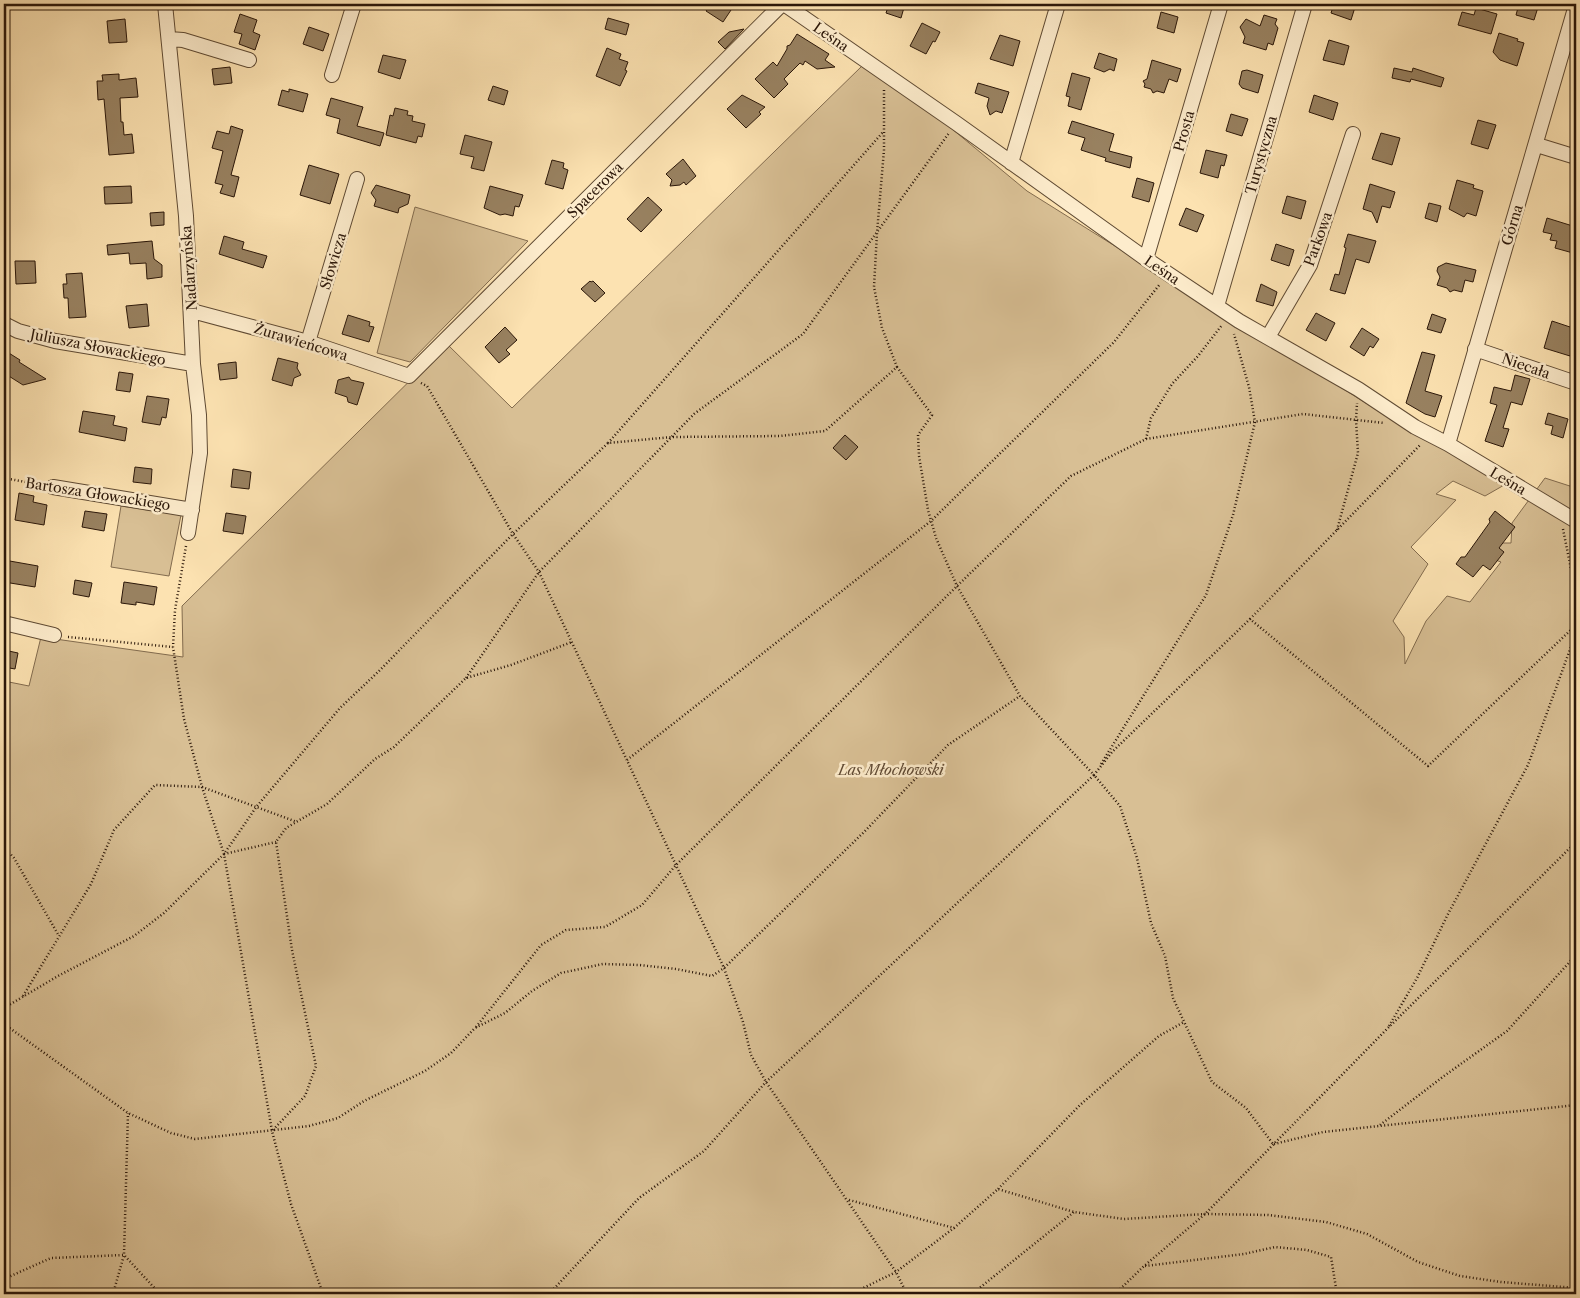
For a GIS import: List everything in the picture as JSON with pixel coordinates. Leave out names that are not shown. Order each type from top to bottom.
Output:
[{"type":"street","name":"Nadarzyńska","points":[[165,4],[186,216],[194,364],[199,415],[200,453],[188,533]]},
{"type":"street","points":[[332,75],[354,4]]},
{"type":"street","name":"Leśna","points":[[783,4],[956,123],[1146,259],[1234,319],[1358,390],[1576,521]]},
{"type":"street","name":"Spacerowa","points":[[409,376],[783,4]]},
{"type":"street","points":[[1011,163],[1058,4]]},
{"type":"street","name":"Prosta","points":[[1146,259],[1221,4]]},
{"type":"street","name":"Turystyczna","points":[[1217,306],[1305,4]]},
{"type":"street","name":"Górna","points":[[1448,444],[1576,6]]},
{"type":"street","points":[[169,39],[183,40],[249,60]]},
{"type":"street","name":"Parkowa","points":[[1268,338],[1310,266],[1353,134]]},
{"type":"street","points":[[1536,145],[1576,157]]},
{"type":"street","name":"Słowicza","points":[[308,342],[357,179]]},
{"type":"street","name":"Żurawieńcowa","points":[[192,311],[308,342],[409,376]]},
{"type":"street","name":"Juliusza Słowackiego","points":[[4,324],[18,331],[55,341],[194,364]]},
{"type":"street","name":"Niecała","points":[[1475,349],[1576,383]]},
{"type":"street","name":"Bartosza Głowackiego","points":[[53,487],[192,510]]},
{"type":"street","points":[[4,623],[54,636]]},
{"type":"path","points":[[884,74],[884,150],[876,233],[874,287],[882,328],[897,367],[932,415],[918,435],[919,456],[936,538],[957,586],[1020,696],[1094,775],[1120,806],[1137,858],[1151,923],[1165,956],[1173,998],[1212,1082],[1246,1108],[1272,1144]]},
{"type":"path","points":[[224,854],[276,842],[286,828],[327,804],[375,760],[394,747],[466,678],[539,572],[694,414],[803,334],[956,123]]},
{"type":"path","points":[[4,1008],[58,976],[134,936],[164,913],[224,854],[257,806],[340,708],[378,672],[513,534],[608,443],[884,131]]},
{"type":"path","points":[[627,760],[931,521],[1114,342],[1168,273]]},
{"type":"path","points":[[1094,775],[1206,595],[1233,515],[1254,422],[1249,387],[1234,319]]},
{"type":"path","points":[[1146,439],[1151,418],[1172,384],[1234,319]]},
{"type":"path","points":[[608,443],[672,437],[780,436],[825,431],[897,367]]},
{"type":"path","points":[[409,376],[427,386],[513,534],[539,572],[724,968],[743,1022],[751,1055],[766,1082],[849,1200],[896,1272],[907,1294]]},
{"type":"path","points":[[1336,530],[1358,453],[1356,420],[1358,390]]},
{"type":"path","points":[[4,1024],[128,1113],[171,1133],[195,1140],[309,1126],[338,1118],[371,1097],[425,1071],[451,1053],[475,1028],[541,944],[566,930],[605,927],[642,905],[676,865],[957,586],[1071,476],[1146,439],[1303,414],[1386,423]]},
{"type":"path","points":[[549,1294],[639,1198],[704,1151],[766,1082],[1094,775],[1112,752],[1250,619],[1430,434]]},
{"type":"path","name":"Bartosza Głowackiego","points":[[4,478],[53,487]]},
{"type":"path","points":[[1557,510],[1566,540],[1576,594]]},
{"type":"path","points":[[188,533],[175,610],[173,647],[184,719],[202,787],[224,854],[272,1131],[291,1204],[323,1294]]},
{"type":"path","points":[[1250,619],[1428,766],[1576,625]]},
{"type":"path","points":[[1387,1029],[1417,978],[1448,914],[1528,764],[1576,633]]},
{"type":"path","points":[[54,636],[173,647]]},
{"type":"path","points":[[466,678],[511,665],[572,642]]},
{"type":"path","points":[[475,1028],[505,1013],[532,990],[561,973],[603,964],[639,964],[712,976],[724,968],[864,832],[948,745],[1020,696]]},
{"type":"path","points":[[22,998],[91,884],[114,830],[155,785],[202,787],[297,822]]},
{"type":"path","points":[[272,1131],[306,1096],[316,1066],[292,950],[276,842]]},
{"type":"path","points":[[1115,1294],[1143,1267],[1205,1214],[1272,1144],[1576,842]]},
{"type":"path","points":[[4,848],[14,858],[59,936]]},
{"type":"path","points":[[1380,1126],[1444,1076],[1507,1031],[1576,955]]},
{"type":"path","points":[[851,1294],[896,1272],[954,1228],[998,1189],[1080,1105],[1159,1036],[1184,1022]]},
{"type":"path","points":[[1272,1144],[1323,1132],[1576,1105]]},
{"type":"path","points":[[113,1294],[124,1255],[128,1113]]},
{"type":"path","points":[[998,1189],[1074,1212],[1124,1220],[1205,1214],[1268,1214],[1326,1222],[1367,1234],[1418,1262],[1460,1276],[1501,1282],[1576,1288]]},
{"type":"path","points":[[849,1200],[954,1228]]},
{"type":"path","points":[[972,1294],[1074,1212]]},
{"type":"path","points":[[1143,1267],[1244,1254],[1275,1247],[1307,1250],[1331,1257],[1337,1294]]},
{"type":"path","points":[[4,1279],[51,1258],[124,1255],[160,1294]]},
{"type":"green space","name":"Las Młochowski","points":[[862,66],[934,114],[1027,191],[1385,415],[1506,484],[1485,496],[1453,481],[1436,494],[1456,500],[1411,547],[1428,564],[1393,621],[1404,637],[1405,664],[1426,621],[1447,596],[1470,602],[1501,562],[1490,558],[1495,543],[1511,543],[1512,523],[1545,478],[1576,488],[1576,1294],[4,1294],[4,681],[29,686],[41,637],[183,657],[182,606],[447,344],[512,408]]},
{"type":"green space","points":[[415,207],[528,241],[410,362],[377,353]]},
{"type":"green space","points":[[121,506],[181,515],[169,576],[111,567]]},
{"type":"building","points":[[711,4],[735,4],[723,22],[706,11]]},
{"type":"building","points":[[889,4],[905,4],[901,18],[886,13]]},
{"type":"building","points":[[1334,4],[1356,4],[1351,20],[1331,13]]},
{"type":"building","points":[[1519,4],[1539,4],[1534,20],[1516,15]]},
{"type":"building","points":[[1476,8],[1497,14],[1491,34],[1458,25],[1462,12],[1474,15]]},
{"type":"building","points":[[1161,12],[1178,17],[1174,33],[1157,28]]},
{"type":"building","points":[[240,14],[257,20],[253,32],[260,35],[255,50],[239,44],[242,34],[234,32]]},
{"type":"building","points":[[1264,15],[1277,19],[1275,24],[1278,28],[1273,45],[1268,43],[1266,50],[1243,43],[1245,37],[1240,27],[1246,19],[1260,26]]},
{"type":"building","points":[[608,18],[629,24],[626,35],[605,29]]},
{"type":"building","points":[[125,19],[127,42],[109,43],[107,21]]},
{"type":"building","points":[[922,23],[940,32],[926,54],[910,46]]},
{"type":"building","points":[[309,27],[329,34],[323,51],[303,44]]},
{"type":"building","points":[[744,29],[725,49],[718,42],[729,32]]},
{"type":"building","points":[[1499,33],[1524,43],[1517,66],[1500,60],[1493,52]]},
{"type":"building","points":[[797,34],[829,54],[825,60],[835,67],[817,69],[805,61],[803,65],[800,63],[784,79],[788,84],[774,98],[755,79],[773,62],[777,66],[787,46],[790,45]]},
{"type":"building","points":[[1000,35],[1020,41],[1013,66],[990,59]]},
{"type":"building","points":[[1329,40],[1349,46],[1344,65],[1323,60]]},
{"type":"building","points":[[607,48],[621,54],[619,59],[628,62],[625,70],[627,71],[620,86],[596,76]]},
{"type":"building","points":[[1099,53],[1117,59],[1114,71],[1110,69],[1104,72],[1094,68]]},
{"type":"building","points":[[383,55],[406,60],[400,79],[378,72]]},
{"type":"building","points":[[1152,60],[1181,69],[1177,82],[1169,79],[1164,93],[1157,91],[1153,93],[1151,89],[1144,87],[1143,81],[1147,79]]},
{"type":"building","points":[[230,67],[232,83],[214,85],[212,69]]},
{"type":"building","points":[[1394,68],[1412,72],[1413,68],[1444,78],[1441,87],[1411,79],[1410,82],[1392,78]]},
{"type":"building","points":[[1247,70],[1263,75],[1258,93],[1242,88],[1239,84],[1242,71]]},
{"type":"building","points":[[1072,73],[1090,78],[1081,110],[1068,106],[1070,97],[1066,96]]},
{"type":"building","points":[[119,74],[119,80],[136,78],[138,97],[120,98],[121,122],[123,122],[124,135],[132,134],[134,153],[109,155],[104,99],[98,100],[97,81],[103,81],[102,75]]},
{"type":"building","points":[[978,83],[1009,92],[1002,113],[996,111],[990,115],[987,106],[989,98],[975,93]]},
{"type":"building","points":[[493,86],[508,91],[504,105],[488,100]]},
{"type":"building","points":[[289,89],[308,94],[303,112],[278,105],[282,90],[289,92]]},
{"type":"building","points":[[742,95],[765,107],[759,112],[761,114],[746,128],[727,109]]},
{"type":"building","points":[[1314,95],[1338,103],[1333,120],[1309,112]]},
{"type":"building","points":[[331,98],[363,107],[357,126],[384,133],[380,146],[337,133],[340,119],[326,115]]},
{"type":"building","points":[[395,108],[408,111],[407,115],[413,116],[412,121],[425,124],[422,137],[418,136],[416,143],[386,135],[390,115],[393,116]]},
{"type":"building","points":[[1231,114],[1248,119],[1242,136],[1226,131]]},
{"type":"building","points":[[1478,120],[1496,125],[1488,149],[1471,144]]},
{"type":"building","points":[[1072,121],[1114,134],[1109,151],[1132,157],[1130,168],[1105,161],[1106,158],[1081,150],[1085,138],[1068,133]]},
{"type":"building","points":[[231,126],[243,130],[231,175],[239,177],[234,197],[220,193],[223,185],[215,183],[223,151],[212,148],[217,131],[229,134]]},
{"type":"building","points":[[1381,133],[1400,138],[1392,165],[1372,159]]},
{"type":"building","points":[[465,135],[492,142],[484,171],[471,168],[474,157],[460,154]]},
{"type":"building","points":[[1206,150],[1227,155],[1224,166],[1221,165],[1218,178],[1200,173]]},
{"type":"building","points":[[683,159],[696,176],[686,185],[684,182],[680,185],[670,186],[672,180],[666,174]]},
{"type":"building","points":[[552,160],[564,163],[563,168],[568,170],[563,189],[545,184]]},
{"type":"building","points":[[309,165],[339,174],[330,204],[300,195]]},
{"type":"building","points":[[1137,178],[1154,183],[1149,202],[1132,197]]},
{"type":"building","points":[[1457,180],[1474,185],[1473,188],[1483,191],[1476,216],[1467,213],[1464,217],[1449,209]]},
{"type":"building","points":[[1370,184],[1395,192],[1390,208],[1382,206],[1377,223],[1372,212],[1363,209]]},
{"type":"building","points":[[376,185],[410,195],[408,204],[399,208],[398,213],[374,206],[376,200],[371,193]]},
{"type":"building","points":[[131,186],[132,203],[105,204],[104,187]]},
{"type":"building","points":[[490,186],[523,195],[519,207],[515,206],[513,216],[500,215],[484,208]]},
{"type":"building","points":[[1287,196],[1306,201],[1301,219],[1282,213]]},
{"type":"building","points":[[648,197],[662,210],[641,232],[627,219]]},
{"type":"building","points":[[1429,203],[1441,206],[1437,222],[1425,218]]},
{"type":"building","points":[[1186,208],[1204,215],[1197,232],[1179,225]]},
{"type":"building","points":[[164,212],[164,225],[151,226],[150,213]]},
{"type":"building","points":[[1547,218],[1576,227],[1576,241],[1573,253],[1555,248],[1557,241],[1550,240],[1552,234],[1543,232]]},
{"type":"building","points":[[1348,234],[1376,241],[1369,263],[1356,259],[1345,294],[1330,290],[1335,274],[1339,275]]},
{"type":"building","points":[[224,236],[244,242],[242,249],[267,256],[263,268],[219,254]]},
{"type":"building","points":[[152,241],[154,259],[162,265],[162,277],[147,279],[146,263],[130,264],[129,253],[108,255],[107,245]]},
{"type":"building","points":[[1276,244],[1294,250],[1289,266],[1271,260]]},
{"type":"building","points":[[15,261],[35,261],[36,283],[16,284]]},
{"type":"building","points":[[1446,263],[1476,270],[1473,282],[1465,280],[1462,292],[1454,290],[1450,292],[1447,288],[1437,285],[1440,277],[1437,271],[1438,267]]},
{"type":"building","points":[[82,273],[86,317],[69,318],[68,298],[64,298],[63,284],[67,284],[66,274]]},
{"type":"building","points":[[590,281],[593,281],[605,293],[595,302],[581,289]]},
{"type":"building","points":[[1261,284],[1277,292],[1273,306],[1256,301]]},
{"type":"building","points":[[147,304],[149,326],[129,328],[126,306]]},
{"type":"building","points":[[1316,313],[1335,323],[1326,341],[1306,330]]},
{"type":"building","points":[[1432,314],[1446,319],[1441,333],[1427,329]]},
{"type":"building","points":[[348,315],[370,322],[369,326],[374,327],[369,342],[342,334]]},
{"type":"building","points":[[1552,321],[1576,329],[1576,336],[1570,356],[1544,348]]},
{"type":"building","points":[[505,327],[517,340],[506,350],[510,354],[499,363],[485,347]]},
{"type":"building","points":[[1362,328],[1379,339],[1373,348],[1370,346],[1364,356],[1350,347]]},
{"type":"building","points":[[4,350],[46,379],[23,385],[4,373]]},
{"type":"building","points":[[1422,352],[1435,355],[1425,391],[1442,396],[1435,417],[1425,414],[1406,403]]},
{"type":"building","points":[[278,358],[298,363],[297,368],[301,375],[294,378],[292,386],[272,380]]},
{"type":"building","points":[[236,362],[237,378],[220,380],[218,364]]},
{"type":"building","points":[[119,372],[133,374],[130,392],[116,390]]},
{"type":"building","points":[[1515,375],[1530,379],[1522,405],[1511,402],[1503,428],[1509,429],[1503,447],[1485,441],[1497,405],[1490,403],[1494,387],[1511,391]]},
{"type":"building","points":[[349,377],[351,380],[364,383],[357,405],[348,402],[347,397],[335,393],[338,380]]},
{"type":"building","points":[[147,396],[169,399],[166,418],[162,417],[160,425],[142,422]]},
{"type":"building","points":[[83,411],[115,416],[113,425],[127,428],[125,441],[79,432]]},
{"type":"building","points":[[1548,413],[1568,419],[1563,438],[1551,434],[1553,426],[1545,424]]},
{"type":"building","points":[[845,435],[858,447],[846,460],[833,448]]},
{"type":"building","points":[[135,467],[152,469],[151,484],[133,482]]},
{"type":"building","points":[[233,469],[251,472],[249,489],[231,487]]},
{"type":"building","points":[[19,493],[34,496],[33,502],[47,505],[44,525],[15,520]]},
{"type":"building","points":[[85,511],[107,514],[104,531],[82,527]]},
{"type":"building","points":[[1495,511],[1515,527],[1499,548],[1504,552],[1490,570],[1483,565],[1473,577],[1456,564],[1461,557],[1465,557],[1490,522],[1489,519]]},
{"type":"building","points":[[226,513],[246,516],[243,534],[223,531]]},
{"type":"building","points":[[4,560],[38,566],[35,587],[4,582]]},
{"type":"building","points":[[75,580],[92,583],[89,597],[73,594]]},
{"type":"building","points":[[124,582],[157,587],[154,605],[136,602],[136,605],[121,603]]},
{"type":"building","points":[[4,650],[18,653],[15,669],[4,667]]}]
